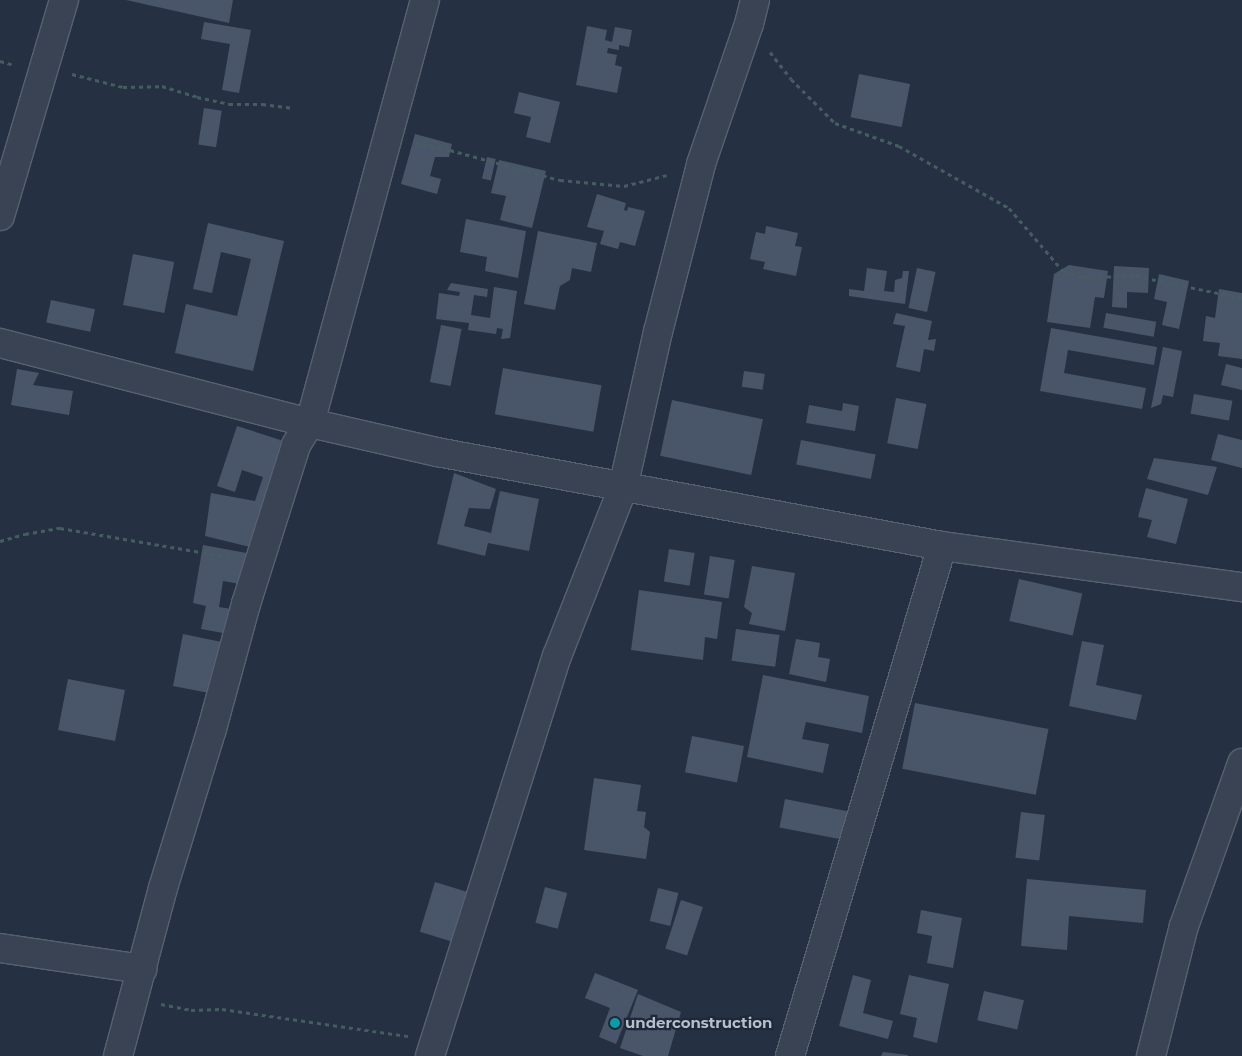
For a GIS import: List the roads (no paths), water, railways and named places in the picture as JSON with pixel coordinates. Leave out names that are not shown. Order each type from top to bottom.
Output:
[{"type":"street","points":[[0,216],[41,72],[64,0]]},
{"type":"street","points":[[118,1056],[163,888],[296,445],[310,423],[425,0]]},
{"type":"street","points":[[432,1048],[557,656],[623,488],[658,332],[701,164],[752,12]]},
{"type":"street","points":[[0,343],[310,423],[437,452],[942,546],[1242,587]]},
{"type":"street","points":[[790,1056],[942,546]]},
{"type":"street","points":[[1151,1056],[1184,926],[1242,762]]},
{"type":"street","points":[[0,948],[138,982]]},
{"type":"place","name":"underconstruction","points":[[615,1023]]}]
